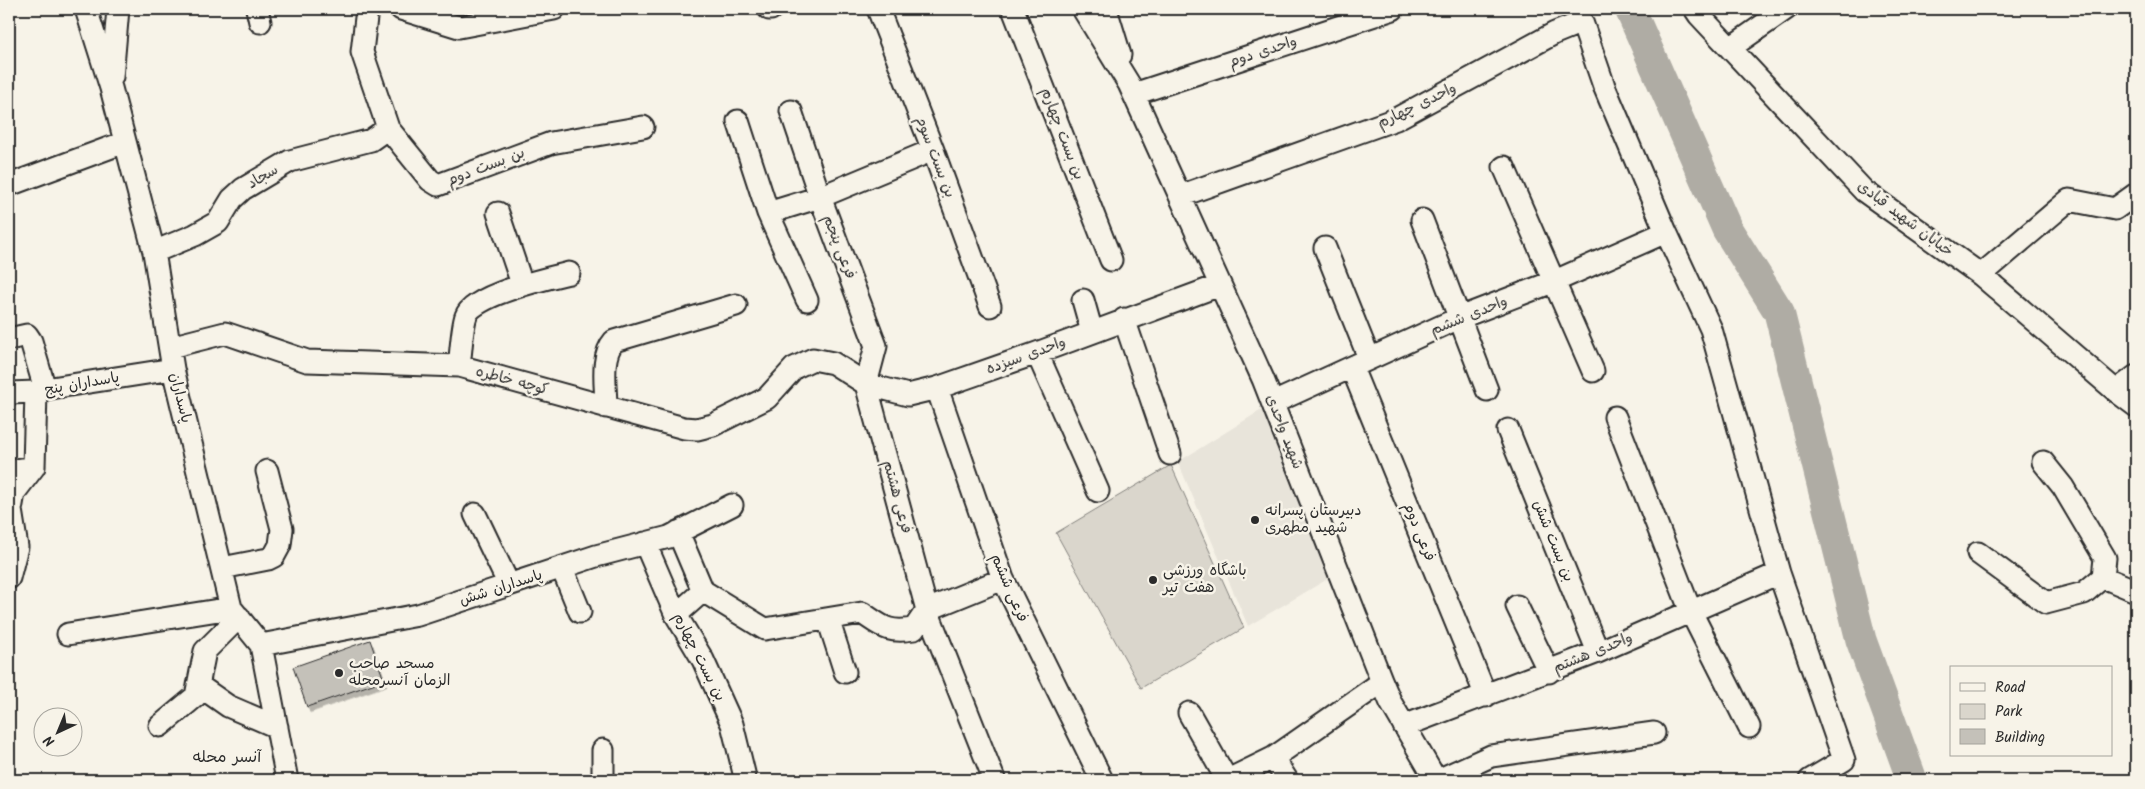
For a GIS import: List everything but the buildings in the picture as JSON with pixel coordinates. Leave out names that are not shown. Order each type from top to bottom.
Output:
[{"type":"street","name":"پاسداران","points":[[86,9],[111,88],[154,252],[173,369],[222,568],[235,612],[262,645],[288,780]]},
{"type":"street","points":[[111,88],[118,9]]},
{"type":"street","name":"بن بست دوم","points":[[367,9],[362,52],[388,128],[430,180],[438,185],[551,143],[643,127]]},
{"type":"street","points":[[402,9],[459,27],[554,9]]},
{"type":"street","name":"بن بست سوم","points":[[878,9],[933,150],[990,306]]},
{"type":"street","name":"بن بست چهارم","points":[[1013,9],[1111,260]]},
{"type":"street","points":[[1083,9],[1131,89]]},
{"type":"street","points":[[1106,9],[1131,89]]},
{"type":"street","name":"واحدی دوم","points":[[1131,89],[1393,9]]},
{"type":"street","name":"خیابان شهید قبادی","points":[[1695,9],[1864,191],[1981,275],[2136,406]]},
{"type":"street","points":[[1730,48],[1786,9]]},
{"type":"street","name":"واحدی چهارم","points":[[1180,196],[1396,119],[1555,33],[1582,22],[1604,86],[1666,232]]},
{"type":"street","name":"شهید واحدی","points":[[1131,89],[1273,403],[1382,682],[1404,726],[1437,780]]},
{"type":"street","name":"فرعی پنجم","points":[[791,111],[820,197],[876,346],[866,384]]},
{"type":"street","points":[[738,121],[768,213],[807,300]]},
{"type":"street","name":"سجاد","points":[[154,252],[195,235],[218,222],[232,199],[243,189],[290,161],[371,140],[388,128]]},
{"type":"street","points":[[9,185],[125,142]]},
{"type":"street","points":[[768,213],[820,197],[933,150]]},
{"type":"street","points":[[1504,166],[1593,371]]},
{"type":"street","points":[[1981,275],[2069,200],[2115,209],[2136,194]]},
{"type":"street","points":[[498,214],[522,284]]},
{"type":"street","points":[[1422,220],[1487,390]]},
{"type":"street","points":[[1666,232],[1711,329],[1779,573],[1844,760],[1810,780]]},
{"type":"street","name":"واحدی ششم","points":[[1273,403],[1460,318],[1555,281],[1666,232]]},
{"type":"street","name":"فرعی دوم","points":[[1325,248],[1361,363],[1486,696]]},
{"type":"street","points":[[459,366],[466,315],[474,305],[522,284],[569,273]]},
{"type":"street","name":"واحدی سیزده","points":[[833,363],[866,384],[908,395],[937,388],[1220,285]]},
{"type":"street","points":[[1082,300],[1092,332]]},
{"type":"street","points":[[606,407],[606,357],[608,348],[614,341],[736,305]]},
{"type":"street","points":[[1124,319],[1170,454]]},
{"type":"street","name":"كوچه خاطره","points":[[170,348],[225,333],[306,361],[459,366],[684,428],[697,429],[713,425],[767,398],[794,368],[813,359],[833,363]]},
{"type":"street","points":[[9,339],[27,335],[31,342],[41,391],[9,393]]},
{"type":"street","points":[[1036,353],[1098,491]]},
{"type":"street","name":"پاسداران پنج","points":[[34,467],[41,391],[173,369]]},
{"type":"street","points":[[2116,391],[2136,376]]},
{"type":"street","name":"فرعی هشتم","points":[[866,384],[927,610],[994,779]]},
{"type":"street","name":"فرعی ششم","points":[[937,388],[1003,579],[1102,780]]},
{"type":"street","points":[[1615,417],[1691,612],[1749,727]]},
{"type":"street","name":"بن بست شش","points":[[1508,430],[1598,652]]},
{"type":"street","points":[[1978,553],[2046,603],[2084,593],[2103,577],[2105,558],[2063,486],[2043,462]]},
{"type":"street","points":[[9,470],[34,467]]},
{"type":"street","points":[[9,578],[17,547],[11,510],[14,493],[34,467]]},
{"type":"street","points":[[222,568],[268,559],[274,556],[280,545],[282,529],[267,470]]},
{"type":"street","name":"پاسداران شش","points":[[262,645],[418,615],[596,556],[668,537],[732,505]]},
{"type":"street","points":[[475,514],[509,585]]},
{"type":"street","points":[[678,532],[703,591],[765,629],[862,612],[883,628],[898,631],[914,629],[927,610],[1003,579]]},
{"type":"street","name":"بن بست چهارم","points":[[645,543],[676,614],[703,660],[732,724],[744,773]]},
{"type":"street","points":[[562,568],[580,612]]},
{"type":"street","name":"واحدی هشتم","points":[[1404,726],[1549,672],[1779,573]]},
{"type":"street","points":[[2103,577],[2136,591]]},
{"type":"street","points":[[676,614],[703,591]]},
{"type":"street","points":[[1518,606],[1549,672]]},
{"type":"street","points":[[68,634],[235,612]]},
{"type":"street","points":[[160,726],[196,696],[205,651],[235,612]]},
{"type":"street","points":[[828,619],[845,672]]},
{"type":"street","points":[[1189,713],[1228,780],[1273,758],[1382,682]]},
{"type":"street","points":[[198,685],[228,706],[277,727]]},
{"type":"street","points":[[1437,780],[1491,756],[1654,733]]},
{"type":"street","points":[[603,750],[603,780]]},
{"type":"street","points":[[1273,758],[1287,780]]},
{"type":"shaded area","name":"دبیرستان پسرانه شهید مطهری","points":[[1263,409],[1331,577],[1248,626],[1178,462]]},
{"type":"green space","name":"باشگاه ورزشی هفت تیر","points":[[1171,465],[1244,628],[1141,688],[1056,533]]},
{"type":"waterway","points":[[1630,9],[1727,229],[1779,312],[1861,640],[1912,780]]},
{"type":"place","name":"دبیرستان پسرانه شهید مطهری","points":[[1255,520]]},
{"type":"place","name":"باشگاه ورزشی هفت تیر","points":[[1153,580]]},
{"type":"place","name":"مسجد صاحب الزمان آنسرمحله","points":[[339,673]]},
{"type":"district","name":"آنسر محله","points":[[227,757]]}]
